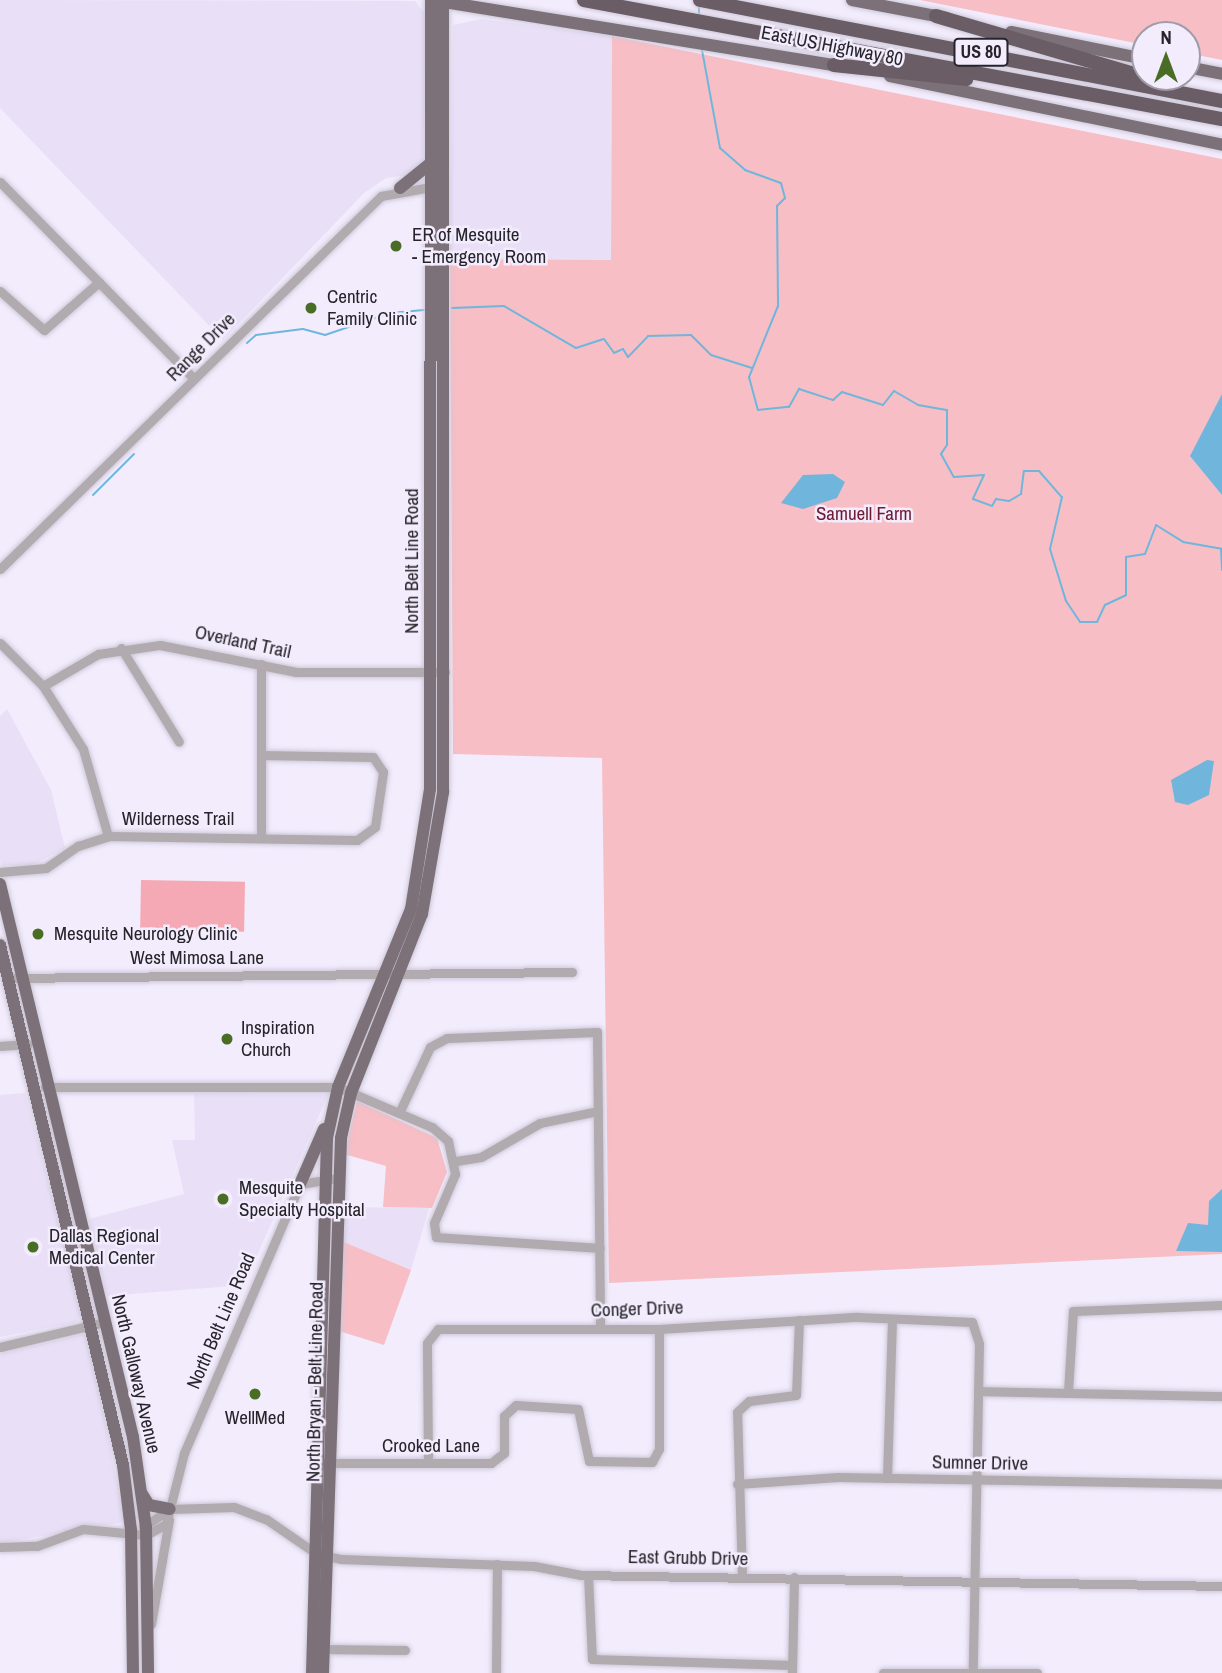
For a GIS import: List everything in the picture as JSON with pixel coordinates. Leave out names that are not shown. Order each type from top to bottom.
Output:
[{"type":"highway","name":"US 80","points":[[584,0],[1222,119]]},
{"type":"highway","name":"US 80","points":[[700,0],[1222,98]]},
{"type":"highway","points":[[936,16],[1131,73]]},
{"type":"highway","points":[[834,65],[1157,106]]},
{"type":"highway","points":[[1196,91],[1222,98]]},
{"type":"main road","name":"East US Highway 80","points":[[438,0],[834,65],[1222,145]]},
{"type":"main road","name":"North Belt Line Road","points":[[351,1093],[394,974],[423,855],[438,672],[438,0]]},
{"type":"main road","points":[[852,0],[1131,55]]},
{"type":"main road","points":[[1201,70],[1222,74]]},
{"type":"main road","name":"North Belt Line Road","points":[[438,99],[432,162],[438,186]]},
{"type":"main road","points":[[400,188],[432,162]]},
{"type":"main road","name":"North Galloway Avenue","points":[[0,884],[23,975],[33,1087],[49,1123],[96,1287],[103,1370],[118,1440],[131,1530],[133,1673]]},
{"type":"main road","name":"North Galloway Avenue","points":[[0,944],[8,978],[47,1087],[49,1123],[79,1273],[124,1396],[133,1437],[146,1531],[148,1673]]},
{"type":"main road","name":"North Belt Line Road","points":[[334,1106],[338,1087],[394,974]]},
{"type":"main road","name":"North Bryan - Belt Line Road","points":[[322,1555],[334,1464],[330,1178],[351,1093]]},
{"type":"main road","points":[[300,1184],[334,1106]]},
{"type":"main road","name":"North Bryan - Belt Line Road","points":[[312,1673],[318,1649],[322,1555],[320,1463],[334,1106]]},
{"type":"main road","points":[[79,1273],[96,1287]]},
{"type":"main road","points":[[103,1370],[113,1395],[124,1396]]},
{"type":"main road","points":[[118,1440],[133,1437]]},
{"type":"main road","points":[[141,1490],[149,1505],[169,1514]]},
{"type":"main road","name":"North Bryan - Belt Line Road","points":[[318,1649],[323,1673]]},
{"type":"street","points":[[0,182],[194,379]]},
{"type":"street","name":"Range Drive","points":[[0,569],[362,213],[400,188],[438,186]]},
{"type":"street","points":[[0,291],[44,330],[99,282]]},
{"type":"street","points":[[0,643],[43,685],[83,749],[108,836]]},
{"type":"street","name":"Overland Trail","points":[[43,685],[98,654],[121,648],[190,647],[296,672],[438,672]]},
{"type":"street","points":[[121,648],[167,732],[179,742]]},
{"type":"street","points":[[261,664],[261,837]]},
{"type":"street","name":"Wilderness Trail","points":[[0,872],[46,868],[78,845],[108,836],[365,838],[375,827],[382,763],[362,755],[261,755]]},
{"type":"street","name":"West Mimosa Lane","points":[[8,978],[23,975],[572,972]]},
{"type":"street","points":[[399,1113],[430,1047],[447,1038],[597,1032],[600,1328]]},
{"type":"street","points":[[0,1046],[30,1043]]},
{"type":"street","points":[[33,1087],[338,1087],[439,1131],[456,1161],[434,1234],[600,1248]]},
{"type":"street","points":[[456,1161],[481,1157],[540,1123],[598,1111]]},
{"type":"street","points":[[300,1184],[330,1178]]},
{"type":"street","name":"North Belt Line Road","points":[[148,1636],[169,1514],[184,1452],[300,1184]]},
{"type":"street","points":[[1068,1392],[1073,1311],[1222,1305]]},
{"type":"street","points":[[887,1478],[892,1319]]},
{"type":"street","name":"Conger Drive","points":[[428,1463],[431,1334],[600,1328],[659,1329],[799,1320],[892,1319],[976,1325],[978,1391]]},
{"type":"street","points":[[743,1577],[737,1484],[737,1412],[749,1401],[796,1395],[799,1320]]},
{"type":"street","points":[[0,1347],[98,1323]]},
{"type":"street","name":"Crooked Lane","points":[[320,1463],[498,1461],[505,1416],[516,1405],[578,1409],[589,1461],[652,1462],[659,1449],[659,1329]]},
{"type":"street","points":[[973,1671],[978,1391],[1222,1396]]},
{"type":"street","name":"Sumner Drive","points":[[737,1484],[887,1478],[977,1482],[1222,1485]]},
{"type":"street","points":[[0,1547],[28,1548],[83,1529],[146,1531],[169,1514],[234,1507],[266,1519],[322,1555]]},
{"type":"street","name":"East Grubb Drive","points":[[322,1555],[497,1564],[587,1574],[1222,1586]]},
{"type":"street","points":[[496,1673],[497,1564]]},
{"type":"street","points":[[587,1574],[592,1659],[792,1669],[794,1577]]},
{"type":"street","points":[[318,1649],[405,1650]]},
{"type":"street","points":[[883,1672],[1037,1673]]},
{"type":"shaded area","points":[[0,0],[415,1],[426,15],[423,161],[409,175],[386,178],[364,193],[223,340],[0,108]]},
{"type":"shaded area","points":[[481,19],[612,36],[611,260],[450,259],[453,25]]},
{"type":"shaded area","points":[[7,709],[51,790],[65,848],[33,865],[1,865],[0,859],[0,716]]},
{"type":"shaded area","points":[[141,880],[245,882],[244,932],[140,930]]},
{"type":"shaded area","name":"Dallas Regional Medical Center","points":[[25,1093],[82,1313],[77,1322],[0,1337],[0,1095]]},
{"type":"shaded area","name":"Mesquite Specialty Hospital","points":[[194,1094],[328,1095],[244,1285],[107,1296],[89,1219],[184,1194],[172,1140],[195,1140]]},
{"type":"shaded area","points":[[339,1207],[429,1208],[411,1270],[339,1240]]},
{"type":"shaded area","points":[[87,1333],[125,1522],[0,1543],[0,1354]]},
{"type":"green space","points":[[920,0],[1222,0],[1222,60],[1201,56],[1201,21],[1131,21],[1131,42]]},
{"type":"green space","name":"Samuell Farm","points":[[612,36],[1222,159],[1222,1254],[609,1283],[602,758],[453,754],[450,259],[611,260]]},
{"type":"green space","points":[[357,1101],[437,1138],[447,1172],[432,1208],[383,1207],[386,1166],[344,1154]]},
{"type":"green space","points":[[339,1240],[411,1270],[384,1345],[339,1331]]},
{"type":"water","points":[[1222,394],[1222,495],[1190,456]]},
{"type":"water","points":[[833,474],[845,482],[837,498],[803,509],[781,503],[803,475]]},
{"type":"water","points":[[1207,760],[1214,761],[1209,795],[1188,805],[1175,802],[1171,780]]},
{"type":"water","points":[[1222,1189],[1222,1252],[1176,1251],[1188,1223],[1208,1225],[1209,1201]]},
{"type":"waterway","points":[[699,5],[699,16]]},
{"type":"waterway","points":[[702,50],[720,148],[745,170],[781,183],[785,198],[777,206],[778,306],[749,377],[758,410],[789,407],[799,389],[833,400],[842,392],[883,405],[894,391],[918,405],[947,410],[947,445],[941,454],[954,477],[984,475],[973,499],[992,506],[996,499],[1009,501],[1021,494],[1024,471],[1039,471],[1062,497],[1050,549],[1066,601],[1080,622],[1097,622],[1105,605],[1126,595],[1126,557],[1145,554],[1156,525],[1183,542],[1221,549],[1222,570]]},
{"type":"waterway","points":[[452,308],[504,306],[576,348],[604,339],[614,353],[623,349],[628,357],[648,336],[691,335],[711,355],[752,368]]},
{"type":"waterway","points":[[247,343],[256,335],[303,329],[325,335],[390,313],[424,310]]},
{"type":"waterway","points":[[93,495],[134,454]]},
{"type":"place","name":"ER of Mesquite - Emergency Room","points":[[396,246]]},
{"type":"place","name":"Centric Family Clinic","points":[[311,308]]},
{"type":"place","name":"Mesquite Neurology Clinic","points":[[38,934]]},
{"type":"place","name":"Inspiration Church","points":[[227,1039]]},
{"type":"place","name":"Mesquite Specialty Hospital","points":[[223,1199]]},
{"type":"place","name":"Dallas Regional Medical Center","points":[[33,1247]]},
{"type":"place","name":"WellMed","points":[[255,1394]]}]
